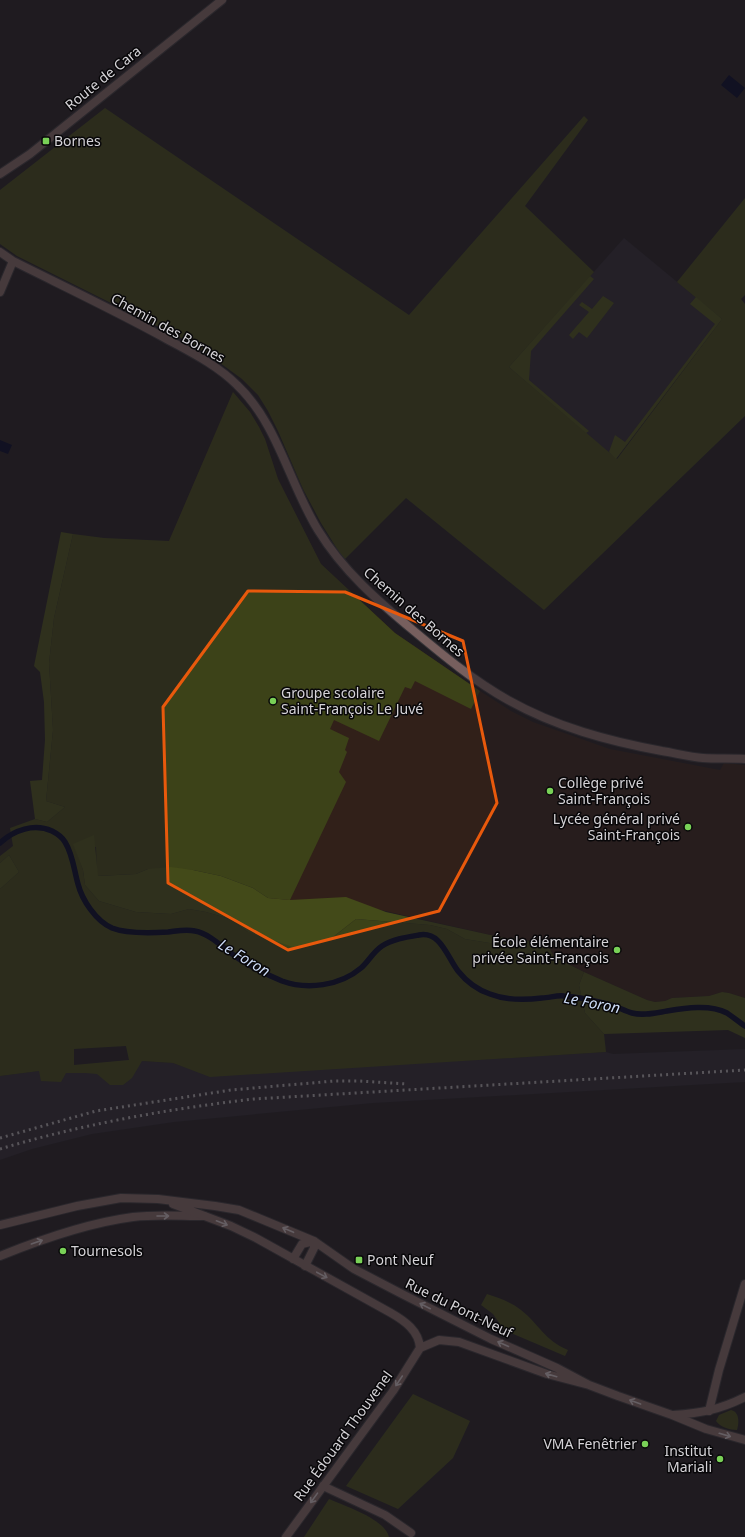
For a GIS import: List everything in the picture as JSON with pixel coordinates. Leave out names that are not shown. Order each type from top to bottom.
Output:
[{"type":"street","name":"Route de Cara","points":[[0,174],[35,149],[222,0]]},
{"type":"street","name":"Chemin des Bornes","points":[[0,252],[13,261],[143,326],[187,350],[219,370],[235,383],[250,398],[272,432],[302,502],[318,531],[334,554],[353,577],[375,598],[466,674],[506,699],[529,711],[555,723],[595,736],[640,747],[689,756],[745,759]]},
{"type":"street","points":[[0,292],[13,261]]},
{"type":"street","name":"Rue du Pont-Neuf","points":[[0,1225],[63,1209],[112,1199],[142,1198],[239,1210],[314,1241],[354,1269],[491,1339],[557,1368],[588,1385]]},
{"type":"street","name":"Rue du Pont-Neuf","points":[[163,1200],[256,1238],[404,1321],[418,1337],[420,1348],[439,1340],[459,1342],[547,1374],[588,1385],[672,1415],[706,1429],[745,1440]]},
{"type":"street","name":"Rue du Pont-Neuf","points":[[0,1256],[66,1233],[124,1219],[150,1216],[204,1216]]},
{"type":"street","points":[[293,1259],[302,1244],[314,1241],[314,1248],[305,1266]]},
{"type":"street","points":[[709,1411],[719,1370],[745,1284]]},
{"type":"street","name":"Rue Édouard Thouvenel","points":[[286,1537],[393,1391],[420,1348]]},
{"type":"street","points":[[672,1415],[709,1411],[727,1406],[745,1397]]},
{"type":"street","points":[[323,1486],[385,1515],[411,1533]]},
{"type":"highlighted area","points":[[248,591],[345,592],[463,641],[497,803],[439,911],[288,950],[168,883],[163,707]]},
{"type":"shaded area","points":[[624,238],[722,319],[616,459],[509,367]]},
{"type":"shaded area","name":"Groupe scolaire Saint-François Le Juvé","points":[[233,392],[250,412],[259,427],[265,439],[278,479],[321,564],[395,633],[511,711],[533,722],[610,749],[720,770],[724,763],[745,765],[745,998],[722,992],[709,996],[672,998],[665,1001],[655,1002],[647,1000],[584,972],[554,957],[550,949],[523,939],[504,938],[376,909],[268,898],[166,548]]},
{"type":"shaded area","points":[[745,1049],[745,1082],[373,1103],[174,1122],[92,1134],[32,1149],[0,1160],[0,1076],[129,1060],[173,1063],[210,1076],[606,1052],[613,1054]]},
{"type":"green space","points":[[105,108],[409,315],[584,116],[588,120],[525,206],[594,272],[509,367],[617,459],[722,319],[677,282],[745,198],[745,295],[741,299],[745,304],[745,416],[544,610],[406,498],[344,560],[321,523],[303,489],[268,411],[258,395],[242,379],[185,340],[17,256],[0,244],[0,190]]},
{"type":"green space","points":[[590,276],[594,279],[531,351],[529,380],[589,431],[586,433],[509,367]]},
{"type":"green space","points":[[603,296],[614,303],[587,338],[579,332],[573,339],[569,335],[589,312],[579,305],[582,302],[592,309]]},
{"type":"green space","points":[[696,297],[722,319],[616,459],[609,452],[615,435],[625,442],[715,324],[690,304]]},
{"type":"green space","points":[[233,392],[250,412],[259,427],[265,439],[278,479],[321,564],[395,633],[480,691],[471,709],[415,681],[411,689],[405,687],[379,741],[334,720],[330,729],[349,738],[345,750],[347,752],[339,772],[346,782],[290,900],[268,898],[253,888],[221,876],[193,870],[148,869],[136,874],[97,876],[96,847],[74,844],[83,870],[85,885],[99,901],[136,912],[171,914],[189,909],[206,912],[230,919],[248,932],[333,937],[356,919],[430,925],[447,929],[465,939],[502,945],[504,938],[523,939],[550,949],[554,957],[584,972],[579,985],[585,1013],[604,1034],[606,1052],[210,1077],[173,1063],[142,1061],[132,1078],[123,1085],[110,1085],[97,1074],[85,1073],[66,1073],[61,1082],[41,1081],[39,1071],[0,1076],[0,889],[19,872],[9,855],[0,863],[0,856],[13,846],[10,828],[35,819],[47,822],[65,807],[46,801],[53,730],[49,663],[54,618],[73,534],[104,538],[169,541]],"holes":[[[126,1046],[129,1060],[74,1065],[74,1049]]]},
{"type":"green space","points":[[61,532],[73,534],[54,618],[49,663],[53,730],[46,801],[65,807],[47,822],[35,819],[30,781],[42,780],[45,740],[44,702],[40,672],[34,666]]},
{"type":"green space","points":[[94,835],[98,876],[136,874],[148,869],[171,867],[193,870],[221,876],[253,888],[268,898],[290,900],[346,897],[386,912],[504,938],[502,945],[465,939],[447,929],[430,925],[356,919],[333,937],[316,944],[293,947],[248,932],[230,919],[206,912],[189,909],[171,914],[136,912],[99,901],[85,885],[83,870],[73,844]]},
{"type":"green space","points":[[9,855],[19,872],[0,889],[0,863]]},
{"type":"green space","points":[[584,972],[647,1000],[655,1002],[665,1001],[672,998],[709,996],[722,992],[745,998],[745,1038],[728,1030],[604,1034],[585,1013],[579,985]]},
{"type":"green space","points":[[487,1294],[509,1302],[521,1310],[547,1337],[568,1350],[565,1356],[504,1330],[493,1314],[481,1305]]},
{"type":"green space","points":[[413,1394],[470,1421],[453,1458],[398,1509],[346,1486]]},
{"type":"green space","points":[[731,1410],[737,1415],[737,1430],[725,1428],[716,1421],[719,1415]]},
{"type":"green space","points":[[329,1499],[354,1509],[380,1524],[386,1530],[389,1537],[304,1537]]},
{"type":"water","points":[[729,75],[745,88],[737,98],[721,85]]},
{"type":"water","points":[[0,440],[12,445],[8,454],[0,451]]},
{"type":"waterway","name":"Le Foron","points":[[0,843],[6,838],[24,829],[38,828],[52,831],[58,834],[68,847],[80,890],[86,903],[95,915],[106,925],[118,930],[140,933],[182,930],[195,931],[207,935],[239,959],[265,974],[292,984],[312,986],[323,985],[343,979],[361,968],[382,946],[395,940],[419,935],[427,935],[433,937],[443,946],[458,971],[468,982],[477,988],[496,996],[522,999],[559,996],[588,999],[614,1006],[632,1013],[640,1014],[689,1008],[713,1008],[727,1013],[745,1026]]},
{"type":"railway","points":[[0,1149],[63,1132],[126,1118],[254,1099],[745,1070]]},
{"type":"railway","points":[[0,1138],[96,1111],[231,1090],[334,1081],[408,1084]]},
{"type":"place","name":"Bornes","points":[[46,141]]},
{"type":"place","name":"Groupe scolaire Saint-François Le Juvé","points":[[273,701]]},
{"type":"place","name":"Collège privé Saint-François","points":[[550,791]]},
{"type":"place","name":"Lycée général privé Saint-François","points":[[688,827]]},
{"type":"place","name":"École élémentaire privée Saint-François","points":[[617,950]]},
{"type":"place","name":"Tournesols","points":[[63,1251]]},
{"type":"place","name":"Pont Neuf","points":[[359,1260]]},
{"type":"place","name":"VMA Fenêtrier","points":[[645,1444]]},
{"type":"place","name":"Institut Mariali","points":[[720,1459]]}]
